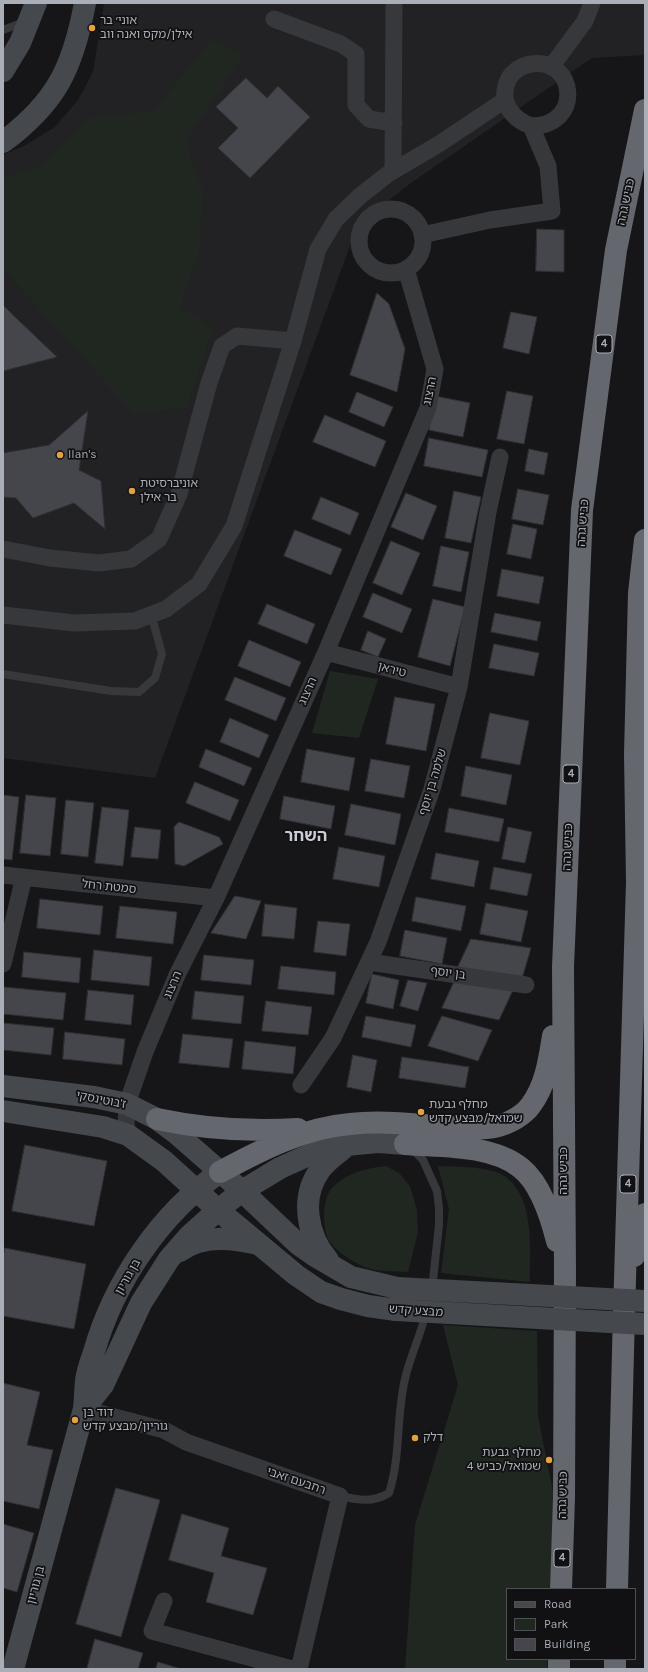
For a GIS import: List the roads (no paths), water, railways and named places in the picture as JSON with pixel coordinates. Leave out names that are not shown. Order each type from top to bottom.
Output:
[{"type":"highway","name":"כביש גהה","points":[[561,1588],[564,1498],[565,1270],[563,967],[582,510],[616,250],[645,110]]},
{"type":"highway","name":"4","points":[[617,1588],[634,975],[641,872],[635,754],[645,540]]},
{"type":"highway","points":[[157,1119],[186,1125],[261,1131],[382,1123],[480,1129],[499,1126],[518,1117],[531,1106],[540,1089],[549,1066],[563,967]]},
{"type":"highway","points":[[634,975],[638,1026],[645,1059]]},
{"type":"highway","points":[[220,1172],[253,1154],[283,1141],[335,1126]]},
{"type":"highway","points":[[405,1144],[483,1151],[504,1158],[521,1168],[534,1183],[544,1200],[552,1220],[565,1270]]},
{"type":"highway","points":[[624,1294],[645,1214]]},
{"type":"street","points":[[3,142],[35,115],[56,90],[73,52],[85,3]]},
{"type":"street","points":[[393,170],[394,3]]},
{"type":"street","points":[[551,67],[585,21],[592,3]]},
{"type":"street","points":[[3,71],[20,43],[33,11]]},
{"type":"street","points":[[274,19],[341,44],[356,54],[356,105],[370,119],[394,123]]},
{"type":"street","points":[[537,63],[551,67],[557,70],[564,79],[568,88],[566,108],[560,116],[552,122],[542,126],[531,126],[521,122],[513,116],[507,107],[506,86],[510,77],[518,69],[527,64],[537,63]]},
{"type":"street","points":[[3,615],[74,623],[135,621],[166,609],[199,584],[234,526],[293,341],[318,249],[336,219],[360,196],[393,170],[439,144],[506,100]]},
{"type":"street","points":[[422,235],[490,220],[552,211],[548,166],[531,126]]},
{"type":"street","points":[[391,209],[402,211],[411,217],[418,225],[422,235],[422,244],[419,254],[414,262],[406,269],[396,272],[385,272],[375,269],[367,262],[361,253],[359,243],[360,232],[364,223],[371,215],[381,210],[391,209]]},
{"type":"street","name":"הרצוג","points":[[128,1135],[126,1124],[127,1104],[145,1052],[177,975],[216,898],[326,652],[428,408],[434,369],[406,269]]},
{"type":"street","points":[[3,549],[50,558],[99,563],[130,559],[159,539],[179,494],[209,383],[222,346],[237,336],[293,341]]},
{"type":"street","name":"שלמה בן יוסף","points":[[300,1085],[333,1038],[369,962],[385,925],[432,789],[459,687],[488,512],[500,457]]},
{"type":"street","name":"טיראן","points":[[326,652],[459,687]]},
{"type":"street","name":"סמטת רחל","points":[[3,875],[216,898]]},
{"type":"street","points":[[3,964],[24,877]]},
{"type":"street","name":"בן יוסף","points":[[369,962],[526,985]]},
{"type":"street","name":"ז'בוטינסקי","points":[[3,1086],[94,1097],[127,1104],[157,1119],[177,1134],[242,1191]]},
{"type":"street","points":[[3,1112],[103,1127],[128,1135],[164,1161],[195,1191],[218,1210]]},
{"type":"street","name":"בן גוריון","points":[[84,1409],[103,1385],[141,1303],[169,1259],[189,1236],[218,1210],[242,1191],[280,1168],[311,1154],[346,1145],[378,1142],[405,1144]]},
{"type":"street","points":[[335,1268],[324,1256],[314,1239],[308,1220],[308,1202],[312,1184],[320,1170],[346,1145]]},
{"type":"street","points":[[164,1161],[172,1188],[176,1209]]},
{"type":"street","name":"בן גוריון","points":[[13,1669],[84,1409],[86,1380],[102,1324],[141,1254],[159,1228],[195,1191],[220,1172]]},
{"type":"street","name":"מבצע קדש","points":[[242,1191],[298,1244],[350,1277],[397,1288],[645,1301]]},
{"type":"street","name":"מבצע קדש","points":[[218,1210],[296,1275],[321,1292],[347,1301],[396,1310],[645,1324]]},
{"type":"street","points":[[169,1259],[184,1248],[197,1242],[223,1238],[260,1245]]},
{"type":"street","name":"רחבעם זאבי","points":[[84,1409],[164,1430],[186,1442],[340,1496],[299,1669]]},
{"type":"street","points":[[164,1601],[152,1631],[292,1669]]},
{"type":"lane","points":[[3,30],[10,28],[33,11]]},
{"type":"lane","points":[[3,674],[111,691],[139,692],[155,678],[162,654],[151,614]]},
{"type":"lane","points":[[340,1496],[356,1500],[379,1499],[389,1493],[395,1476],[397,1437],[404,1379],[423,1327],[433,1287],[439,1225],[437,1191],[423,1160],[416,1151],[405,1144]]},
{"type":"place","name":"אוני׳ בר אילן/מקס ואנה ווב","points":[[92,28]]},
{"type":"place","name":"Ilan's","points":[[60,455]]},
{"type":"place","name":"אוניברסיטת בר אילן","points":[[132,491]]},
{"type":"place","name":"מחלף גבעת שמואל/מבצע קדש","points":[[421,1112]]},
{"type":"place","name":"דוד בן גוריון/מבצע קדש","points":[[75,1420]]},
{"type":"place","name":"דלק","points":[[415,1438]]},
{"type":"place","name":"מחלף גבעת שמואל/כביש 4","points":[[549,1460]]},
{"type":"district","name":"השחר","points":[[306,836]]}]
